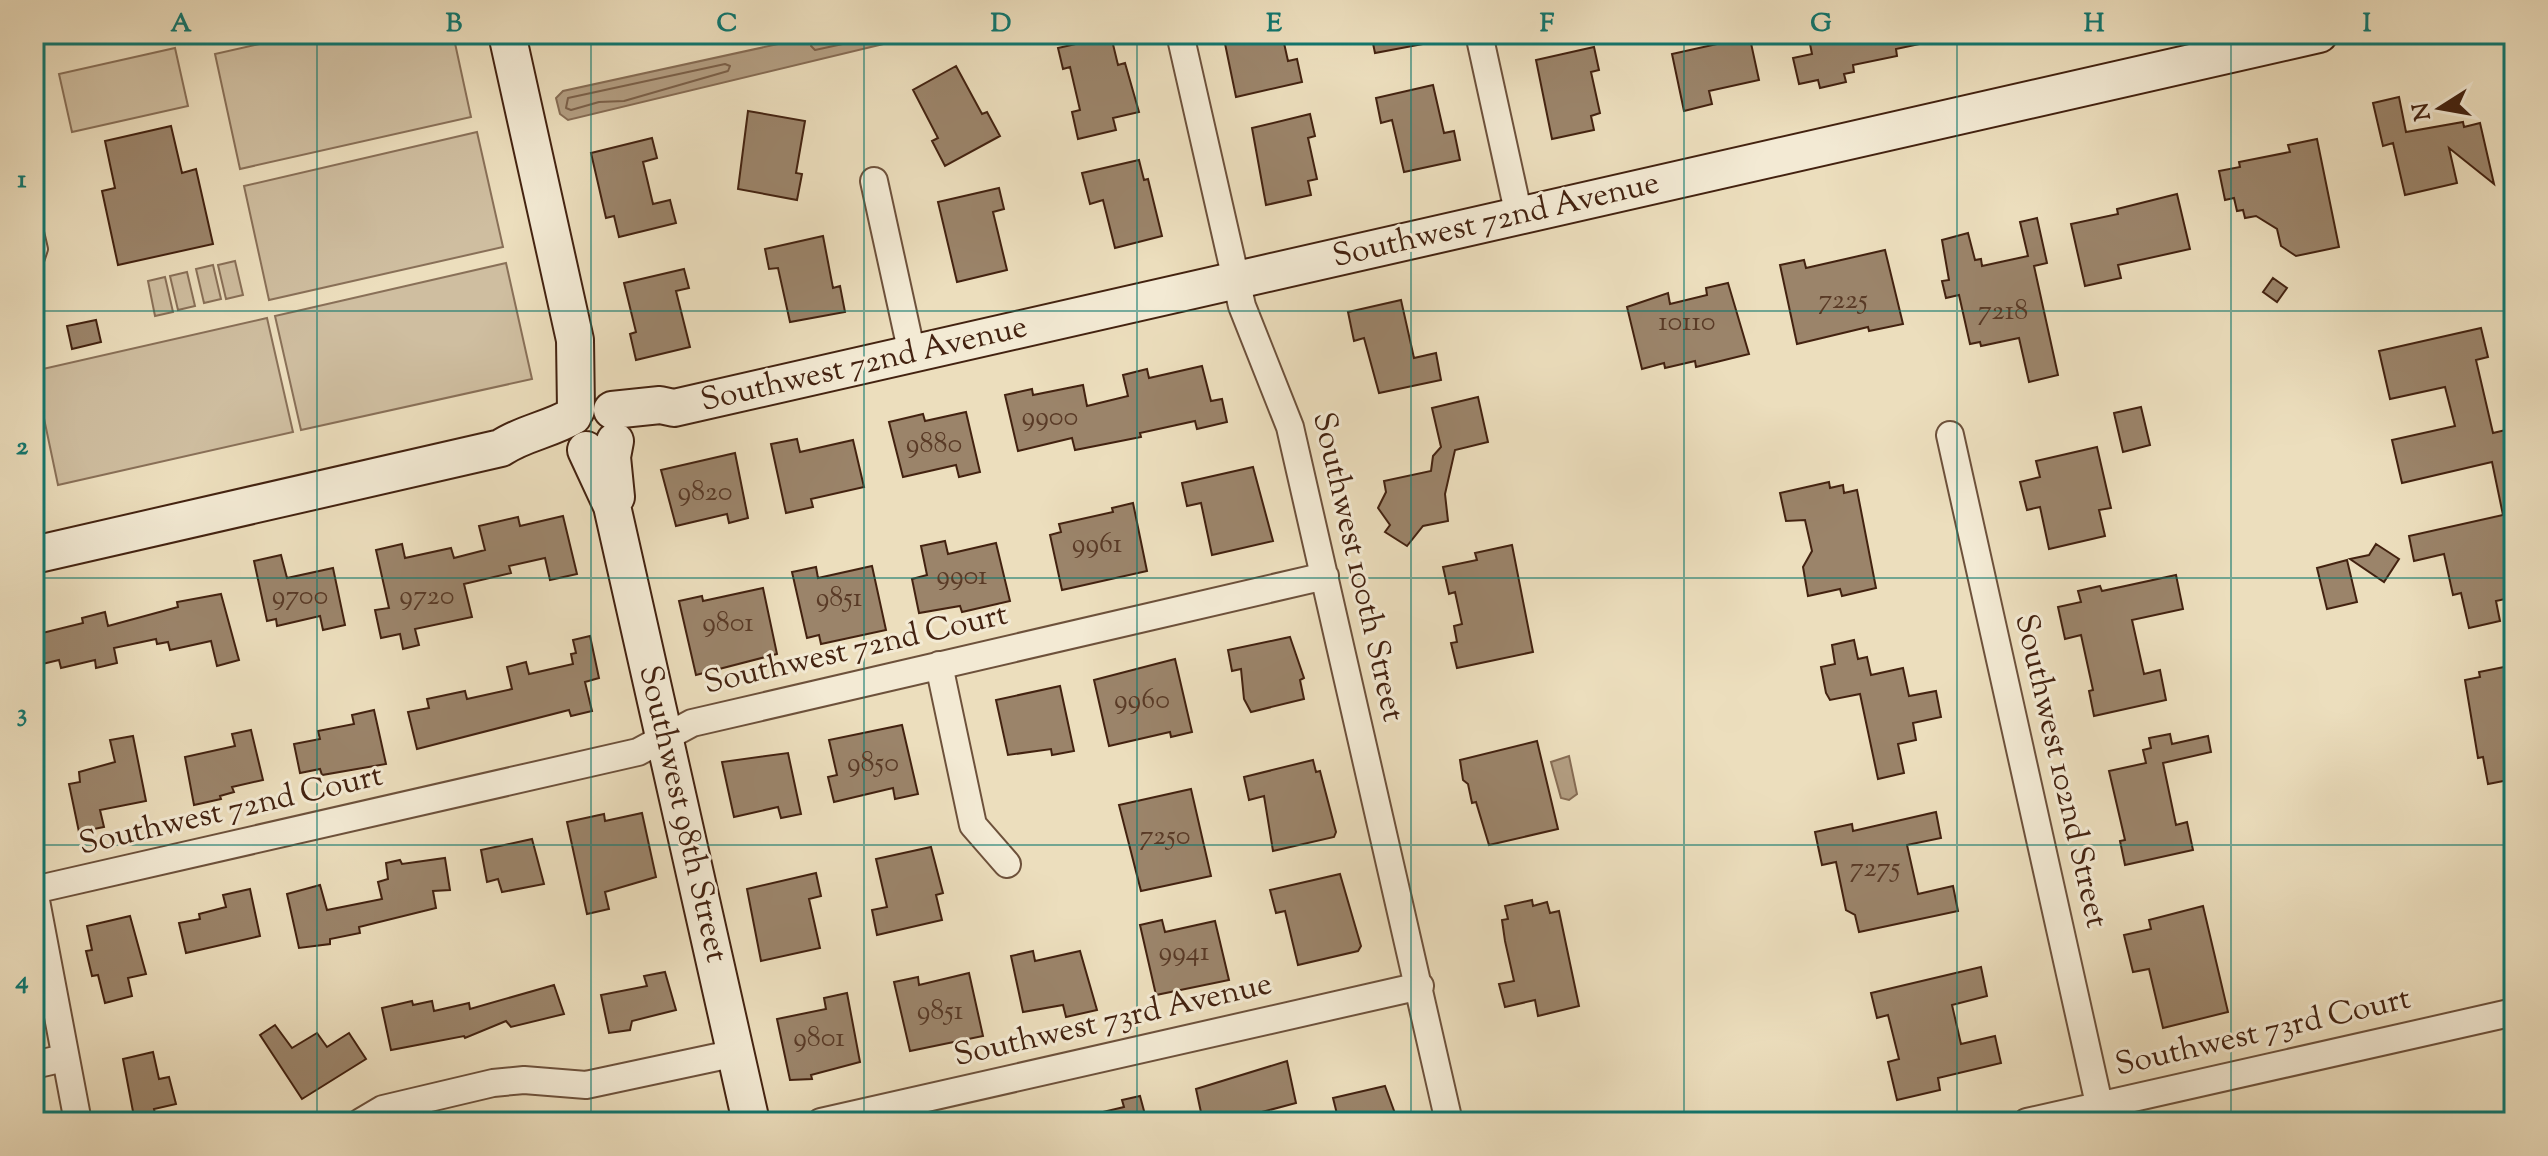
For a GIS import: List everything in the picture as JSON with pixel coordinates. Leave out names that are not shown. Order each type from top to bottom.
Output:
[{"type":"street","name":"Southwest 98th Street","points":[[507,34],[751,1122]]},
{"type":"street","name":"Southwest 100th Street","points":[[1180,34],[1246,323],[1287,414],[1449,1122]]},
{"type":"street","points":[[1479,34],[1519,216]]},
{"type":"street","name":"Southwest 72nd Avenue","points":[[35,551],[501,448],[516,438],[545,431],[662,418],[674,408],[2319,34]]},
{"type":"street","points":[[874,181],[912,354]]},
{"type":"street","name":"Southwest 102nd Street","points":[[1950,435],[2101,1114]]},
{"type":"street","name":"Southwest 72nd Court","points":[[34,890],[638,752],[692,723],[1325,576]]},
{"type":"street","points":[[939,665],[973,825],[1007,864]]},
{"type":"street","points":[[34,890],[78,1122]]},
{"type":"street","name":"Southwest 73rd Avenue","points":[[821,1122],[1420,986]]},
{"type":"street","name":"Southwest 73rd Court","points":[[2027,1122],[2101,1114],[2514,1012]]},
{"type":"street","points":[[361,1122],[383,1109],[493,1083],[600,1083],[736,1053]]},
{"type":"street","points":[[34,1065],[64,1058]]},
{"type":"lane","points":[[34,219],[41,249],[34,270]]},
{"type":"shaded area","points":[[304,34],[453,34],[471,117],[240,169],[215,54]]},
{"type":"shaded area","points":[[175,48],[188,106],[72,132],[59,74]]},
{"type":"shaded area","points":[[477,132],[503,247],[269,300],[244,186]]},
{"type":"shaded area","points":[[235,261],[243,295],[226,299],[218,265]]},
{"type":"shaded area","points":[[506,263],[532,379],[301,430],[275,316]]},
{"type":"shaded area","points":[[213,265],[221,299],[204,303],[196,269]]},
{"type":"shaded area","points":[[187,272],[195,306],[178,310],[170,276]]},
{"type":"shaded area","points":[[165,277],[173,312],[155,316],[148,281]]},
{"type":"shaded area","points":[[267,318],[293,432],[58,485],[34,371]]},
{"type":"water","points":[[824,34],[925,34],[568,120],[560,114],[556,98],[563,91]]},
{"type":"water","points":[[1569,756],[1577,794],[1569,800],[1561,798],[1551,762]]},
{"type":"building","points":[[1223,34],[1282,34],[1288,61],[1297,59],[1302,82],[1236,97]]},
{"type":"building","points":[[1371,34],[1438,34],[1439,41],[1375,53]]},
{"type":"building","points":[[1724,34],[1749,34],[1759,80],[1709,91],[1712,104],[1684,111],[1672,54],[1726,42]]},
{"type":"building","points":[[1808,34],[1928,34],[1929,42],[1896,49],[1897,56],[1853,65],[1854,72],[1844,74],[1846,82],[1820,88],[1818,80],[1799,84],[1793,58],[1812,54]]},
{"type":"building","points":[[1111,36],[1118,65],[1125,63],[1139,112],[1113,118],[1116,130],[1078,139],[1072,112],[1080,110],[1070,67],[1063,69],[1058,48]]},
{"type":"building","points":[[1594,47],[1599,70],[1591,72],[1600,113],[1591,116],[1594,130],[1552,139],[1536,60]]},
{"type":"building","points":[[956,66],[982,114],[987,112],[1000,136],[945,166],[932,141],[938,138],[913,90]]},
{"type":"building","points":[[1433,85],[1444,133],[1454,131],[1460,160],[1404,172],[1392,120],[1381,123],[1376,98]]},
{"type":"building","points":[[2399,97],[2406,132],[2463,122],[2464,127],[2480,123],[2494,184],[2449,148],[2457,183],[2405,195],[2393,143],[2383,146],[2373,103]]},
{"type":"building","points":[[748,111],[805,121],[796,173],[802,174],[797,200],[738,189]]},
{"type":"building","points":[[1310,114],[1315,136],[1308,138],[1317,179],[1308,181],[1311,195],[1266,205],[1252,128]]},
{"type":"building","points":[[171,126],[182,173],[196,169],[213,244],[118,265],[102,191],[115,188],[105,141]]},
{"type":"building","points":[[652,138],[657,158],[643,162],[653,204],[670,200],[676,223],[619,237],[614,216],[606,218],[591,153]]},
{"type":"building","points":[[2317,139],[2339,247],[2296,256],[2281,246],[2277,229],[2256,216],[2245,218],[2243,210],[2237,211],[2234,198],[2225,200],[2219,171],[2240,167],[2239,162],[2290,152],[2288,145]]},
{"type":"building","points":[[1139,160],[1144,180],[1148,179],[1162,236],[1115,248],[1103,200],[1090,204],[1082,173]]},
{"type":"building","points":[[999,188],[1004,209],[993,212],[1007,270],[957,282],[938,202]]},
{"type":"building","points":[[2177,194],[2190,249],[2118,265],[2121,278],[2085,286],[2071,224],[2118,214],[2117,209]]},
{"type":"building","points":[[2037,218],[2047,263],[2034,266],[2058,375],[2029,382],[2019,338],[1981,346],[1980,342],[1970,344],[1959,295],[1946,298],[1942,281],[1949,280],[1942,240],[1968,233],[1975,260],[1981,259],[1982,266],[2028,256],[2020,222]]},
{"type":"building","points":[[823,236],[833,288],[840,286],[845,312],[790,322],[778,268],[769,269],[765,249]]},
{"type":"building","points":[[1885,250],[1903,324],[1869,331],[1868,327],[1797,344],[1780,265],[1804,260],[1806,268]]},
{"type":"building","points":[[684,269],[689,288],[676,291],[690,347],[636,360],[630,334],[636,332],[624,283]]},
{"type":"building","points":[[2273,278],[2287,288],[2277,302],[2263,292]]},
{"type":"building","points":[[1728,283],[1749,354],[1696,367],[1695,361],[1665,368],[1664,363],[1642,369],[1627,307],[1668,293],[1670,304],[1707,295],[1706,288]]},
{"type":"building","points":[[1401,300],[1414,358],[1436,353],[1441,380],[1379,393],[1364,338],[1354,341],[1348,312]]},
{"type":"building","points":[[96,320],[101,342],[72,349],[67,326]]},
{"type":"building","points":[[2481,328],[2488,357],[2476,360],[2493,433],[2514,428],[2514,597],[2496,601],[2500,621],[2469,628],[2461,593],[2453,595],[2444,554],[2414,561],[2409,536],[2503,515],[2492,462],[2402,483],[2392,440],[2455,426],[2445,387],[2390,399],[2379,351]]},
{"type":"building","points":[[1202,366],[1211,401],[1222,399],[1227,422],[1197,429],[1195,421],[1140,433],[1141,437],[1075,450],[1072,438],[1018,451],[1005,395],[1032,389],[1033,395],[1083,385],[1087,406],[1128,396],[1123,375],[1147,369],[1149,378]]},
{"type":"building","points":[[1478,397],[1488,442],[1455,450],[1445,494],[1448,521],[1423,526],[1407,546],[1385,532],[1390,525],[1378,508],[1386,492],[1384,481],[1431,471],[1433,456],[1441,447],[1432,408]]},
{"type":"building","points":[[2141,407],[2150,445],[2123,452],[2114,413]]},
{"type":"building","points":[[966,412],[980,472],[959,477],[956,465],[903,477],[889,422],[923,414],[925,421]]},
{"type":"building","points":[[797,439],[800,452],[853,440],[864,487],[811,499],[813,507],[786,513],[771,444]]},
{"type":"building","points":[[2097,447],[2111,508],[2099,510],[2105,536],[2049,549],[2040,507],[2027,510],[2020,482],[2040,477],[2036,461]]},
{"type":"building","points":[[735,453],[748,518],[729,523],[727,514],[676,526],[661,470]]},
{"type":"building","points":[[1253,467],[1273,541],[1212,555],[1201,503],[1187,506],[1182,483]]},
{"type":"building","points":[[1829,482],[1830,488],[1843,485],[1844,493],[1857,490],[1876,588],[1842,596],[1840,589],[1808,596],[1803,567],[1812,551],[1805,520],[1786,521],[1780,493]]},
{"type":"building","points":[[1133,503],[1147,571],[1062,590],[1050,535],[1061,532],[1059,524],[1113,512],[1112,508]]},
{"type":"building","points":[[563,516],[577,574],[550,580],[545,558],[509,566],[511,573],[464,584],[472,617],[415,629],[419,645],[403,649],[400,634],[381,638],[375,610],[389,608],[376,550],[402,544],[405,558],[451,548],[454,558],[485,550],[479,526],[518,517],[520,526]]},
{"type":"building","points":[[945,541],[948,554],[996,543],[1010,601],[962,612],[960,606],[919,613],[912,579],[927,575],[921,546]]},
{"type":"building","points":[[2376,544],[2399,559],[2384,582],[2350,559],[2369,555]]},
{"type":"building","points":[[1512,545],[1533,652],[1457,668],[1451,643],[1457,642],[1454,626],[1462,624],[1455,592],[1449,594],[1443,567],[1477,560],[1475,553]]},
{"type":"building","points":[[281,555],[287,578],[333,568],[345,625],[323,630],[320,616],[277,626],[276,619],[267,621],[254,561]]},
{"type":"building","points":[[2347,560],[2357,602],[2327,609],[2317,568]]},
{"type":"building","points":[[872,566],[886,630],[821,644],[819,635],[807,638],[792,572],[816,567],[818,578]]},
{"type":"building","points":[[2176,575],[2183,609],[2132,620],[2144,674],[2160,670],[2166,700],[2094,716],[2089,691],[2093,690],[2081,635],[2065,639],[2058,607],[2081,602],[2078,591],[2100,586],[2102,591]]},
{"type":"building","points":[[763,588],[777,654],[696,675],[679,601],[702,596],[703,601]]},
{"type":"building","points":[[221,594],[239,660],[217,666],[211,641],[170,650],[168,642],[157,644],[156,639],[114,648],[117,663],[96,668],[95,660],[61,668],[59,660],[34,666],[34,635],[83,623],[82,618],[105,612],[108,626],[178,607],[177,602]]},
{"type":"building","points":[[590,636],[599,678],[585,682],[592,711],[571,716],[569,710],[417,749],[408,712],[429,708],[427,699],[465,691],[467,699],[512,689],[507,667],[526,662],[529,674],[573,664],[571,654],[576,653],[573,640]]},
{"type":"building","points":[[1290,637],[1304,678],[1300,680],[1304,699],[1251,712],[1244,699],[1241,669],[1232,671],[1228,650]]},
{"type":"building","points":[[1854,640],[1858,659],[1867,657],[1871,675],[1903,668],[1909,696],[1936,691],[1941,717],[1913,723],[1916,740],[1898,744],[1904,773],[1878,779],[1860,694],[1830,700],[1826,693],[1821,667],[1835,664],[1832,645]]},
{"type":"building","points":[[1175,659],[1192,732],[1171,737],[1170,732],[1109,746],[1094,680]]},
{"type":"building","points":[[2514,665],[2514,779],[2488,784],[2483,757],[2478,758],[2465,680],[2480,677],[2479,672]]},
{"type":"building","points":[[1060,686],[1074,751],[1052,755],[1051,749],[1008,755],[996,700]]},
{"type":"building","points":[[374,710],[386,764],[322,775],[320,769],[300,773],[294,744],[320,739],[318,731],[354,724],[352,715]]},
{"type":"building","points":[[902,725],[918,794],[895,799],[893,788],[834,802],[828,777],[837,775],[829,740]]},
{"type":"building","points":[[251,730],[263,780],[232,787],[234,792],[220,796],[221,799],[194,805],[185,757],[235,746],[232,734]]},
{"type":"building","points":[[2170,734],[2172,744],[2208,736],[2211,752],[2163,763],[2176,825],[2187,822],[2193,850],[2125,865],[2120,841],[2125,840],[2109,771],[2146,763],[2143,750],[2151,748],[2149,738]]},
{"type":"building","points":[[133,736],[146,801],[100,810],[104,827],[79,832],[69,784],[80,782],[79,772],[115,762],[110,740]]},
{"type":"building","points":[[1537,741],[1558,829],[1489,845],[1476,802],[1472,803],[1468,784],[1463,780],[1460,760]]},
{"type":"building","points":[[788,753],[801,814],[781,818],[778,807],[734,817],[722,762]]},
{"type":"building","points":[[1313,760],[1316,772],[1320,771],[1336,832],[1334,837],[1273,851],[1264,796],[1249,800],[1244,777]]},
{"type":"building","points":[[1191,789],[1211,876],[1141,891],[1119,805]]},
{"type":"building","points":[[1936,812],[1941,838],[1907,845],[1918,894],[1953,886],[1958,911],[1859,932],[1855,915],[1846,910],[1836,862],[1822,865],[1815,832],[1852,824],[1853,831]]},
{"type":"building","points":[[642,813],[656,877],[605,892],[609,909],[587,914],[567,822],[604,814],[605,821]]},
{"type":"building","points":[[532,839],[544,884],[502,892],[498,879],[487,882],[481,850]]},
{"type":"building","points":[[931,847],[943,893],[936,895],[942,920],[877,935],[872,910],[887,907],[876,859]]},
{"type":"building","points":[[445,858],[450,890],[433,891],[436,908],[359,927],[360,933],[330,939],[330,944],[299,948],[287,894],[320,885],[327,910],[382,899],[378,882],[388,879],[386,863]]},
{"type":"building","points":[[816,873],[821,896],[809,899],[820,948],[761,961],[747,889]]},
{"type":"building","points":[[1340,874],[1361,946],[1358,951],[1298,965],[1285,911],[1276,913],[1270,890]]},
{"type":"building","points":[[250,889],[260,936],[186,953],[179,923],[200,919],[199,914],[226,907],[223,895]]},
{"type":"building","points":[[1532,900],[1533,906],[1547,902],[1550,913],[1559,911],[1579,1006],[1538,1016],[1535,1000],[1505,1007],[1499,984],[1514,981],[1502,920],[1508,919],[1505,906]]},
{"type":"building","points":[[2203,906],[2228,1012],[2163,1028],[2149,969],[2133,972],[2124,935],[2151,929],[2149,920]]},
{"type":"building","points":[[130,916],[146,974],[128,978],[132,996],[105,1003],[98,975],[92,976],[86,951],[92,950],[87,926]]},
{"type":"building","points":[[1162,920],[1165,932],[1215,921],[1229,980],[1156,995],[1140,925]]},
{"type":"building","points":[[1033,951],[1035,961],[1080,951],[1097,1010],[1066,1017],[1063,1005],[1023,1012],[1011,956]]},
{"type":"building","points":[[1981,967],[1987,996],[1952,1005],[1961,1044],[1995,1036],[2001,1063],[1938,1078],[1940,1090],[1897,1100],[1888,1062],[1899,1059],[1888,1015],[1877,1018],[1871,993]]},
{"type":"building","points":[[665,972],[676,1010],[632,1021],[630,1030],[609,1033],[601,995],[647,986],[644,976]]},
{"type":"building","points":[[969,973],[983,1036],[910,1051],[894,982],[918,977],[919,985]]},
{"type":"building","points":[[554,985],[564,1014],[511,1027],[506,1021],[465,1038],[391,1050],[382,1008],[412,1001],[413,1005],[432,1001],[434,1011],[469,1003],[470,1009]]},
{"type":"building","points":[[847,993],[860,1062],[811,1075],[812,1079],[790,1080],[777,1019],[826,1009],[824,998]]},
{"type":"building","points":[[275,1025],[292,1048],[317,1033],[327,1047],[349,1033],[366,1059],[302,1099],[260,1035]]},
{"type":"building","points":[[153,1052],[159,1079],[169,1077],[176,1104],[154,1109],[157,1122],[135,1122],[123,1059]]},
{"type":"building","points":[[1287,1061],[1296,1103],[1224,1122],[1222,1113],[1202,1117],[1196,1089]]},
{"type":"building","points":[[1385,1086],[1397,1119],[1393,1122],[1339,1122],[1333,1098]]},
{"type":"building","points":[[1140,1096],[1147,1122],[1091,1122],[1090,1115],[1124,1107],[1122,1100]]}]
